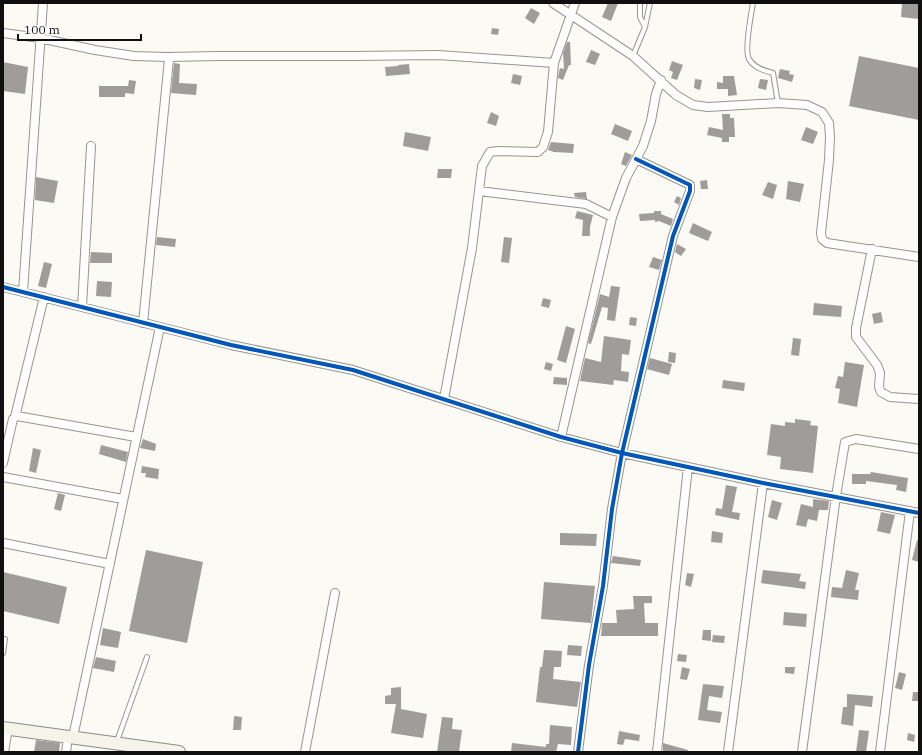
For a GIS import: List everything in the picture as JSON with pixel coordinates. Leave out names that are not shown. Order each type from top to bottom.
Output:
[{"type":"street","points":[[23,292],[43,3]]},
{"type":"street","points":[[553,3],[633,56],[676,95],[694,104],[708,107],[778,103],[807,105],[822,112],[829,123],[829,160],[821,233],[822,239],[827,243],[919,257]]},
{"type":"street","points":[[444,399],[472,248],[482,166],[490,152],[538,152],[543,147],[548,132],[554,63],[575,3]]},
{"type":"street","points":[[3,33],[40,38],[95,50],[134,56],[438,55],[554,63]]},
{"type":"street","points":[[143,323],[170,63],[167,57]]},
{"type":"street","points":[[562,437],[612,217],[626,178],[643,146],[661,80]]},
{"type":"street","points":[[82,307],[91,146]]},
{"type":"street","points":[[578,752],[589,665],[603,586],[612,509],[622,453],[673,236],[690,191],[690,185],[636,159]]},
{"type":"street","points":[[479,191],[586,204],[612,217]]},
{"type":"street","points":[[872,249],[856,328],[856,337],[877,365],[880,373],[879,387],[881,392],[890,397],[919,399]]},
{"type":"street","points":[[3,287],[231,345],[353,370],[562,437],[622,453],[763,483],[919,513]]},
{"type":"street","points":[[3,463],[44,297]]},
{"type":"street","points":[[66,752],[71,737],[110,564],[160,327]]},
{"type":"street","points":[[15,417],[17,416],[136,437]]},
{"type":"street","points":[[802,752],[836,496],[845,442],[856,439],[919,449]]},
{"type":"street","points":[[657,752],[688,466]]},
{"type":"street","points":[[3,477],[123,499]]},
{"type":"street","points":[[728,752],[763,483]]},
{"type":"street","points":[[880,752],[910,511]]},
{"type":"street","points":[[3,543],[110,564]]},
{"type":"street","points":[[305,752],[335,593]]},
{"type":"street","points":[[4,752],[5,728],[116,743],[130,749],[179,752]]},
{"type":"lane","points":[[640,3],[640,17],[645,27]]},
{"type":"lane","points":[[633,56],[645,27],[650,3]]},
{"type":"lane","points":[[753,3],[748,42],[749,59],[757,68],[773,73],[778,103]]},
{"type":"lane","points":[[3,653],[5,638]]},
{"type":"lane","points":[[116,743],[147,657]]},
{"type":"building","points":[[608,3],[618,3],[611,21],[602,17]]},
{"type":"building","points":[[902,3],[919,3],[919,19],[901,17]]},
{"type":"building","points":[[531,8],[540,13],[534,24],[525,18]]},
{"type":"building","points":[[492,28],[499,29],[498,35],[491,34]]},
{"type":"building","points":[[567,42],[570,42],[571,65],[569,65],[563,80],[558,78],[560,68],[564,69],[563,53]]},
{"type":"building","points":[[591,50],[600,54],[595,65],[586,62]]},
{"type":"building","points":[[859,56],[919,68],[919,120],[849,106]]},
{"type":"building","points":[[672,61],[683,65],[677,80],[671,78],[673,72],[669,70]]},
{"type":"building","points":[[3,62],[28,67],[25,94],[3,91]]},
{"type":"building","points":[[174,63],[180,64],[179,83],[197,84],[196,95],[171,93]]},
{"type":"building","points":[[409,64],[410,74],[386,76],[385,67]]},
{"type":"building","points":[[780,69],[790,71],[789,74],[794,75],[792,82],[778,78]]},
{"type":"building","points":[[513,74],[522,76],[520,85],[511,83]]},
{"type":"building","points":[[723,76],[734,76],[737,95],[728,96],[728,89],[717,89],[717,82],[723,83]]},
{"type":"building","points":[[695,79],[702,80],[700,90],[694,88]]},
{"type":"building","points":[[760,79],[768,80],[766,90],[758,88]]},
{"type":"building","points":[[129,80],[136,81],[134,94],[125,93],[125,97],[99,97],[99,86],[128,86]]},
{"type":"building","points":[[491,112],[499,116],[496,126],[487,123]]},
{"type":"building","points":[[722,114],[730,114],[730,118],[734,118],[735,137],[729,137],[729,142],[722,142],[722,138],[707,135],[709,127],[723,130]]},
{"type":"building","points":[[615,124],[632,131],[628,141],[611,134]]},
{"type":"building","points":[[806,127],[818,132],[813,144],[801,140]]},
{"type":"building","points":[[405,132],[431,137],[428,151],[403,146]]},
{"type":"building","points":[[551,142],[574,144],[573,153],[554,152],[548,150]]},
{"type":"building","points":[[625,152],[632,155],[626,166],[621,164]]},
{"type":"building","points":[[438,169],[452,169],[451,178],[437,178]]},
{"type":"building","points":[[36,177],[58,181],[54,203],[35,200]]},
{"type":"building","points":[[707,180],[708,189],[701,189],[700,181]]},
{"type":"building","points":[[788,181],[804,184],[800,202],[786,199]]},
{"type":"building","points":[[768,182],[777,185],[773,199],[762,195]]},
{"type":"building","points":[[586,192],[587,199],[575,197],[574,193]]},
{"type":"building","points":[[677,196],[681,198],[679,205],[674,202]]},
{"type":"building","points":[[577,211],[593,215],[590,227],[590,236],[582,236],[583,220],[575,218]]},
{"type":"building","points":[[654,211],[661,211],[661,214],[673,219],[671,226],[659,221],[655,222],[655,220],[640,221],[639,214],[654,213]]},
{"type":"building","points":[[693,223],[712,232],[708,241],[689,233]]},
{"type":"building","points":[[157,237],[176,239],[175,247],[156,245]]},
{"type":"building","points":[[504,237],[512,238],[509,263],[501,262]]},
{"type":"building","points":[[677,244],[686,249],[681,256],[675,252]]},
{"type":"building","points":[[91,252],[112,253],[112,263],[90,263]]},
{"type":"building","points":[[653,257],[662,260],[659,270],[649,267]]},
{"type":"building","points":[[44,262],[52,264],[46,288],[38,286]]},
{"type":"building","points":[[97,281],[112,282],[111,297],[96,296]]},
{"type":"building","points":[[611,286],[620,287],[615,321],[607,320],[608,308],[602,307],[591,344],[588,343],[600,294],[609,297]]},
{"type":"building","points":[[543,298],[551,300],[549,308],[541,306]]},
{"type":"building","points":[[814,303],[842,306],[841,317],[813,315]]},
{"type":"building","points":[[881,312],[883,322],[874,324],[872,314]]},
{"type":"building","points":[[630,317],[637,318],[636,326],[629,325]]},
{"type":"building","points":[[566,326],[575,329],[566,363],[557,360]]},
{"type":"building","points":[[604,336],[631,340],[629,355],[622,354],[621,371],[629,372],[628,382],[614,380],[613,385],[580,381],[585,358],[601,362]]},
{"type":"building","points":[[793,338],[801,339],[799,356],[791,355]]},
{"type":"building","points":[[669,352],[676,353],[675,363],[668,362]]},
{"type":"building","points":[[650,358],[672,364],[669,375],[647,369]]},
{"type":"building","points":[[546,362],[553,364],[551,371],[544,369]]},
{"type":"building","points":[[845,362],[864,365],[857,407],[838,403],[840,389],[835,388],[838,376],[843,377]]},
{"type":"building","points":[[554,377],[567,378],[567,385],[553,384]]},
{"type":"building","points":[[723,380],[745,383],[744,391],[722,388]]},
{"type":"building","points":[[795,419],[811,421],[810,425],[818,426],[813,473],[780,469],[781,457],[767,455],[771,424],[785,426],[785,422],[795,423]]},
{"type":"building","points":[[143,439],[156,444],[155,451],[140,448]]},
{"type":"building","points":[[101,445],[128,452],[126,462],[99,454]]},
{"type":"building","points":[[33,448],[41,450],[36,473],[29,471]]},
{"type":"building","points":[[142,466],[159,469],[158,479],[145,477],[146,473],[141,473]]},
{"type":"building","points":[[871,472],[908,478],[906,492],[896,490],[897,485],[866,481],[866,484],[852,484],[852,474],[870,474]]},
{"type":"building","points":[[726,485],[737,487],[732,512],[740,513],[739,520],[715,515],[716,508],[722,509]]},
{"type":"building","points":[[58,493],[65,495],[61,511],[54,509]]},
{"type":"building","points":[[813,499],[829,501],[828,510],[819,510],[817,521],[808,519],[806,527],[796,525],[801,504],[813,507]]},
{"type":"building","points":[[772,500],[782,503],[777,520],[768,517]]},
{"type":"building","points":[[881,512],[895,515],[890,534],[877,531]]},
{"type":"building","points":[[712,531],[723,533],[722,543],[711,542]]},
{"type":"building","points":[[560,533],[597,534],[596,546],[560,545]]},
{"type":"building","points":[[917,540],[919,540],[919,562],[912,560]]},
{"type":"building","points":[[146,550],[203,562],[187,643],[129,631]]},
{"type":"building","points":[[613,556],[641,560],[640,566],[611,563]]},
{"type":"building","points":[[763,570],[801,574],[799,581],[806,582],[805,589],[761,583]]},
{"type":"building","points":[[846,570],[859,573],[855,590],[859,590],[858,600],[831,597],[832,587],[842,588]]},
{"type":"building","points":[[3,572],[67,587],[59,624],[3,611]]},
{"type":"building","points":[[687,573],[694,574],[691,587],[685,585]]},
{"type":"building","points":[[544,582],[595,586],[591,623],[541,619]]},
{"type":"building","points":[[633,596],[652,596],[652,603],[644,603],[645,623],[658,623],[658,636],[601,636],[602,623],[617,623],[616,610],[634,609]]},
{"type":"building","points":[[784,612],[807,614],[806,627],[783,625]]},
{"type":"building","points":[[103,628],[121,632],[118,648],[100,645]]},
{"type":"building","points":[[703,630],[711,630],[711,641],[702,640]]},
{"type":"building","points":[[713,635],[725,636],[724,643],[712,642]]},
{"type":"building","points":[[568,645],[582,646],[581,656],[567,655]]},
{"type":"building","points":[[544,650],[562,651],[561,667],[554,667],[553,679],[581,682],[577,707],[536,702],[540,667],[542,667]]},
{"type":"building","points":[[678,654],[687,655],[686,662],[677,661]]},
{"type":"building","points":[[96,657],[116,661],[114,672],[93,668]]},
{"type":"building","points":[[682,667],[690,669],[687,680],[680,679]]},
{"type":"building","points":[[785,667],[795,667],[794,674],[785,673]]},
{"type":"building","points":[[899,672],[906,674],[902,690],[895,688]]},
{"type":"building","points":[[703,684],[724,686],[722,698],[709,696],[707,710],[722,712],[720,723],[698,720]]},
{"type":"building","points":[[401,687],[401,709],[427,714],[423,738],[391,733],[396,704],[385,704],[385,696],[391,695],[391,688]]},
{"type":"building","points":[[913,692],[919,692],[919,701],[912,701]]},
{"type":"building","points":[[847,694],[873,696],[872,707],[855,705],[853,726],[841,724],[843,707],[847,707]]},
{"type":"building","points":[[234,716],[242,717],[241,730],[233,730]]},
{"type":"building","points":[[442,717],[453,718],[452,729],[462,730],[459,752],[437,752]]},
{"type":"building","points":[[550,725],[572,727],[571,745],[558,744],[556,752],[511,752],[512,743],[546,747],[546,744],[549,744]]},
{"type":"building","points":[[859,730],[869,731],[866,752],[856,752]]},
{"type":"building","points":[[619,731],[640,735],[639,741],[625,739],[623,745],[617,744]]},
{"type":"building","points":[[908,733],[915,735],[914,742],[907,740]]},
{"type":"building","points":[[36,740],[60,743],[59,752],[34,752]]},
{"type":"building","points":[[663,743],[688,750],[688,752],[663,752]]},
{"type":"cycle path","points":[[578,752],[589,665],[603,586],[612,509],[622,453],[673,236],[690,191],[690,185],[636,159]]},
{"type":"cycle path","points":[[3,287],[231,345],[353,370],[561,437],[622,453],[763,483],[919,513]]}]
